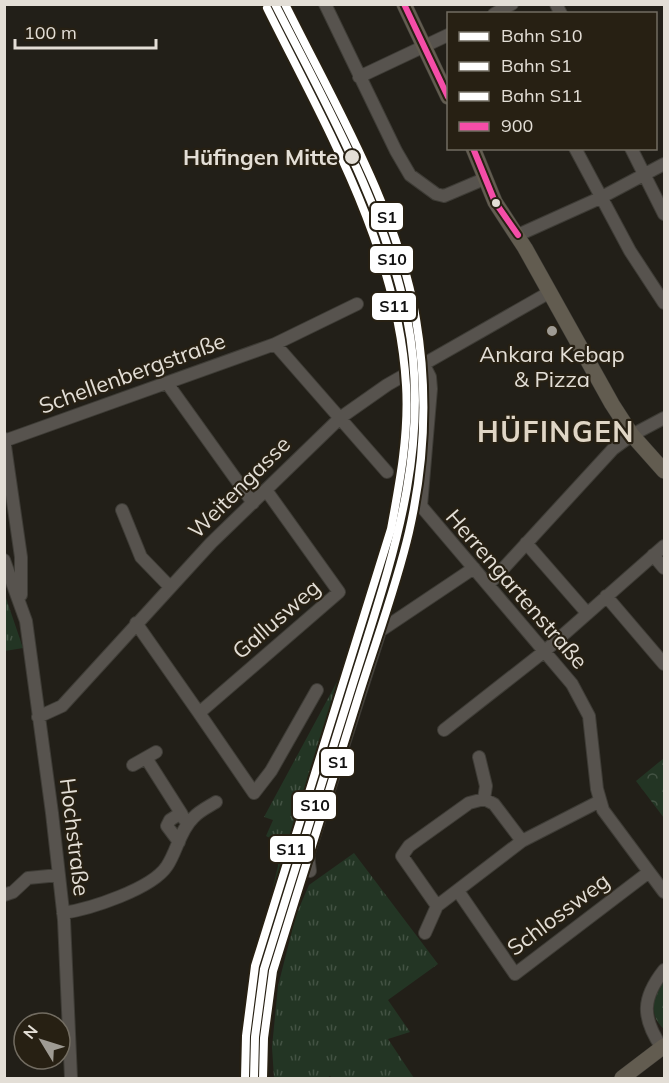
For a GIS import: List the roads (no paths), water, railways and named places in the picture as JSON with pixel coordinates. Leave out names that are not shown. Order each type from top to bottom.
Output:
[{"type":"main road","points":[[404,4],[447,95]]},
{"type":"main road","points":[[474,150],[484,179],[501,212],[518,235],[632,435],[664,471]]},
{"type":"main road","points":[[622,1078],[663,1047]]},
{"type":"street","points":[[325,4],[404,168],[421,184],[444,196],[484,179]]},
{"type":"street","points":[[359,77],[447,36]]},
{"type":"street","points":[[576,150],[600,198],[646,277],[664,303]]},
{"type":"street","points":[[632,150],[664,214]]},
{"type":"street","points":[[518,235],[600,198],[664,164]]},
{"type":"street","name":"Weitengasse","points":[[38,717],[62,706],[170,587],[340,418],[423,363],[550,292]]},
{"type":"street","name":"Schellenbergstraße","points":[[5,440],[275,344],[357,304]]},
{"type":"street","points":[[275,344],[387,472]]},
{"type":"street","name":"Herrengartenstraße","points":[[423,363],[430,377],[431,389],[421,506],[546,650],[572,684],[589,716],[600,801],[608,818],[664,892]]},
{"type":"street","points":[[167,383],[253,503]]},
{"type":"street","points":[[489,584],[613,449],[632,435],[664,418]]},
{"type":"street","name":"Hochstraße","points":[[5,440],[21,557],[21,602]]},
{"type":"street","name":"Gallusweg","points":[[199,713],[339,592],[266,490]]},
{"type":"street","points":[[122,510],[141,557],[170,587]]},
{"type":"street","points":[[526,543],[587,613]]},
{"type":"street","points":[[444,730],[546,650],[664,546]]},
{"type":"street","points":[[653,555],[664,568]]},
{"type":"street","name":"Hochstraße","points":[[4,560],[26,621],[59,875],[71,1078]]},
{"type":"street","points":[[310,872],[308,855],[380,631],[474,567]]},
{"type":"street","points":[[606,596],[664,664]]},
{"type":"street","points":[[136,623],[254,793],[271,771],[317,690]]},
{"type":"street","points":[[63,913],[79,911],[153,881],[168,865],[179,842],[184,819],[151,755],[133,765]]},
{"type":"street","points":[[479,757],[486,786],[484,799]]},
{"type":"street","points":[[437,906],[402,856],[409,846],[469,803],[484,799],[494,804],[522,841]]},
{"type":"street","points":[[425,933],[437,906],[522,841],[600,801]]},
{"type":"street","points":[[179,842],[167,826],[170,820],[184,819],[216,802]]},
{"type":"street","name":"Schlossweg","points":[[458,891],[516,974],[649,872]]},
{"type":"street","points":[[4,895],[13,892],[28,878],[59,875]]},
{"type":"street","points":[[663,1047],[646,1017],[646,1004],[652,987],[664,970]]},
{"type":"rail line","name":"S10","points":[[254,1078],[255,1037],[264,969],[392,557],[411,464],[415,416],[414,368],[407,318],[384,236],[352,157],[275,4]]},
{"type":"rail line","name":"S1","points":[[263,1078],[264,1038],[273,971],[404,553],[419,479],[423,426],[422,372],[416,319],[395,238],[362,158],[285,4]]},
{"type":"rail line","name":"S11","points":[[245,1078],[246,1036],[255,966],[391,529],[403,457],[407,403],[400,335],[389,285],[374,237],[335,144],[267,8]]},
{"type":"place","name":"Hüfingen Mitte","points":[[352,157]]},
{"type":"place","name":"Ankara Kebap & Pizza","points":[[552,331]]},
{"type":"district","name":"HÜFINGEN","points":[[556,431]]}]
